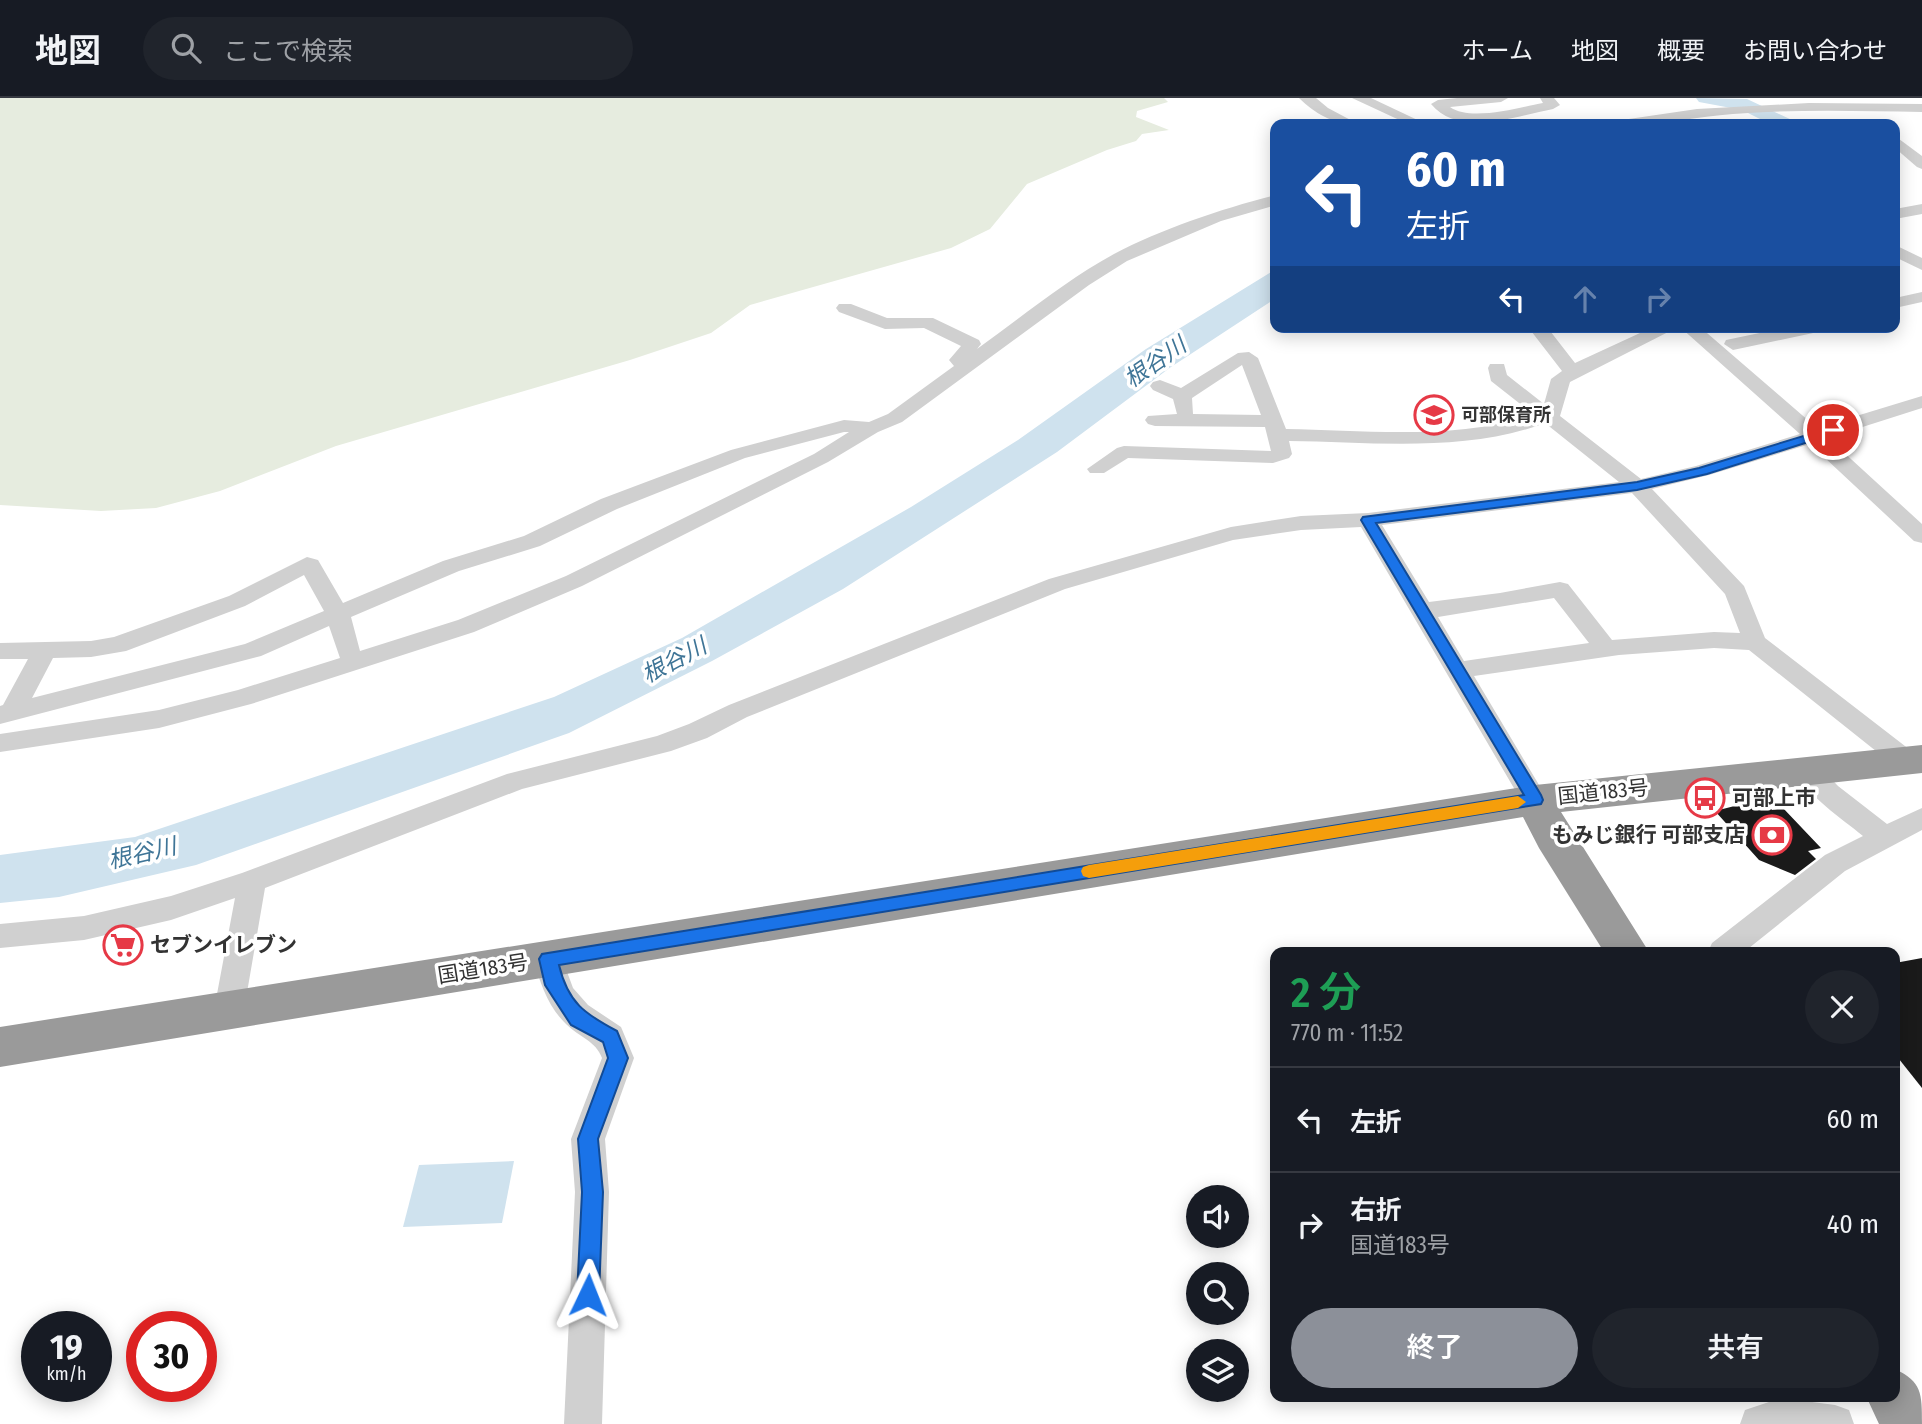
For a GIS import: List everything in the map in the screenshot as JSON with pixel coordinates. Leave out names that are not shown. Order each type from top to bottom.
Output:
[{"type":"highway","name":"国道183号","points":[[0,1047],[1535,800],[1914,760]]},
{"type":"highway","points":[[1535,800],[1553,837],[1624,947]]},
{"type":"highway","points":[[1898,1402],[1911,1424]]},
{"type":"street","points":[[1306,98],[1326,104],[1323,111],[1340,119]]},
{"type":"street","points":[[1359,98],[1407,119]]},
{"type":"street","points":[[1467,119],[1450,114],[1438,104],[1501,98]]},
{"type":"street","points":[[1483,119],[1553,105],[1546,98]]},
{"type":"street","points":[[1479,99],[1504,114]]},
{"type":"street","points":[[1627,119],[1695,108],[1703,105],[1707,99]]},
{"type":"street","points":[[1860,108],[1872,119]]},
{"type":"street","points":[[1653,119],[1758,109],[1922,108]]},
{"type":"street","points":[[1900,147],[1914,165]]},
{"type":"street","points":[[0,743],[159,719],[242,698],[466,626],[574,581],[821,458],[872,428],[895,418],[965,367],[1001,329],[1122,257],[1215,218],[1270,203]]},
{"type":"street","points":[[1900,213],[1922,209]]},
{"type":"street","points":[[1900,253],[1922,265]]},
{"type":"street","points":[[1028,299],[1083,281]]},
{"type":"street","points":[[1900,302],[1922,297]]},
{"type":"street","points":[[845,308],[885,324],[927,322],[972,344],[958,360],[965,367]]},
{"type":"street","points":[[1542,333],[1572,371]]},
{"type":"street","points":[[1155,420],[1187,420],[1275,428],[1480,433],[1539,421],[1551,414],[1561,379],[1572,371],[1656,333]]},
{"type":"street","points":[[1696,333],[1814,436],[1922,536]]},
{"type":"street","points":[[1721,333],[1752,361]]},
{"type":"street","points":[[1733,344],[1788,333]]},
{"type":"street","points":[[1097,469],[1124,452],[1273,457],[1282,454],[1249,358],[1238,359],[1182,396]]},
{"type":"street","points":[[1497,368],[1498,377],[1637,486],[1736,591],[1755,642],[1914,760]]},
{"type":"street","points":[[1160,386],[1182,396]]},
{"type":"street","points":[[1182,396],[1195,454]]},
{"type":"street","points":[[0,936],[84,928],[171,908],[252,881],[516,781],[662,744],[1057,584],[1231,534],[1301,523],[1368,520],[1637,486],[1702,471],[1922,402]]},
{"type":"street","points":[[6,713],[252,650],[451,566],[532,541],[609,504],[738,454],[816,439],[844,426],[872,428]]},
{"type":"street","points":[[1368,520],[1535,800]]},
{"type":"street","points":[[0,650],[91,649],[117,645],[237,601],[307,564],[338,614],[348,652]]},
{"type":"street","points":[[1422,611],[1500,601],[1560,589],[1606,649]]},
{"type":"street","points":[[1458,670],[1606,649],[1714,640],[1755,642]]},
{"type":"street","points":[[6,713],[45,650]]},
{"type":"street","points":[[1808,771],[1829,793],[1883,836]]},
{"type":"street","points":[[1729,947],[1835,863],[1922,818]]},
{"type":"street","points":[[229,1010],[252,881]]},
{"type":"street","points":[[548,959],[554,985],[578,1020],[610,1037],[618,1058],[588,1139],[592,1192],[583,1424]]},
{"type":"street","points":[[1759,1424],[1780,1418],[1808,1418],[1835,1424]]},
{"type":"shaded area","points":[[0,98],[1164,98],[1168,102],[1137,111],[1136,117],[1169,130],[1142,134],[1136,141],[1107,150],[1027,184],[990,229],[951,248],[750,305],[711,333],[630,360],[336,446],[220,491],[156,508],[101,511],[0,505]]},
{"type":"water","name":"根谷川","points":[[1270,273],[1270,302],[1171,367],[1057,452],[843,589],[712,661],[569,733],[196,865],[59,897],[0,903],[0,855],[135,837],[554,697],[682,638],[911,507],[1018,440],[1146,349]]},
{"type":"water","points":[[514,1161],[502,1223],[403,1227],[419,1165]]},
{"type":"building","name":"もみじ銀行 可部支店","points":[[1762,799],[1772,810],[1783,808],[1821,848],[1808,851],[1816,859],[1795,875],[1759,860],[1715,811]]},
{"type":"building","points":[[1922,958],[1922,1088],[1900,1060],[1900,962]]},
{"type":"waterway","points":[[1706,98],[1747,105],[1775,119]]},
{"type":"slow traffic","points":[[1089,871],[1518,802]]},
{"type":"place","name":"可部保育所","points":[[1434,415]]},
{"type":"place","name":"可部上市","points":[[1705,798]]},
{"type":"place","name":"もみじ銀行 可部支店","points":[[1772,835]]},
{"type":"place","name":"セブンイレブン","points":[[123,945]]},
{"type":"route","points":[[588,1295],[592,1192],[588,1139],[618,1058],[610,1037],[578,1020],[554,985],[548,959],[1535,800],[1368,520],[1637,486],[1702,471],[1833,430]]}]
